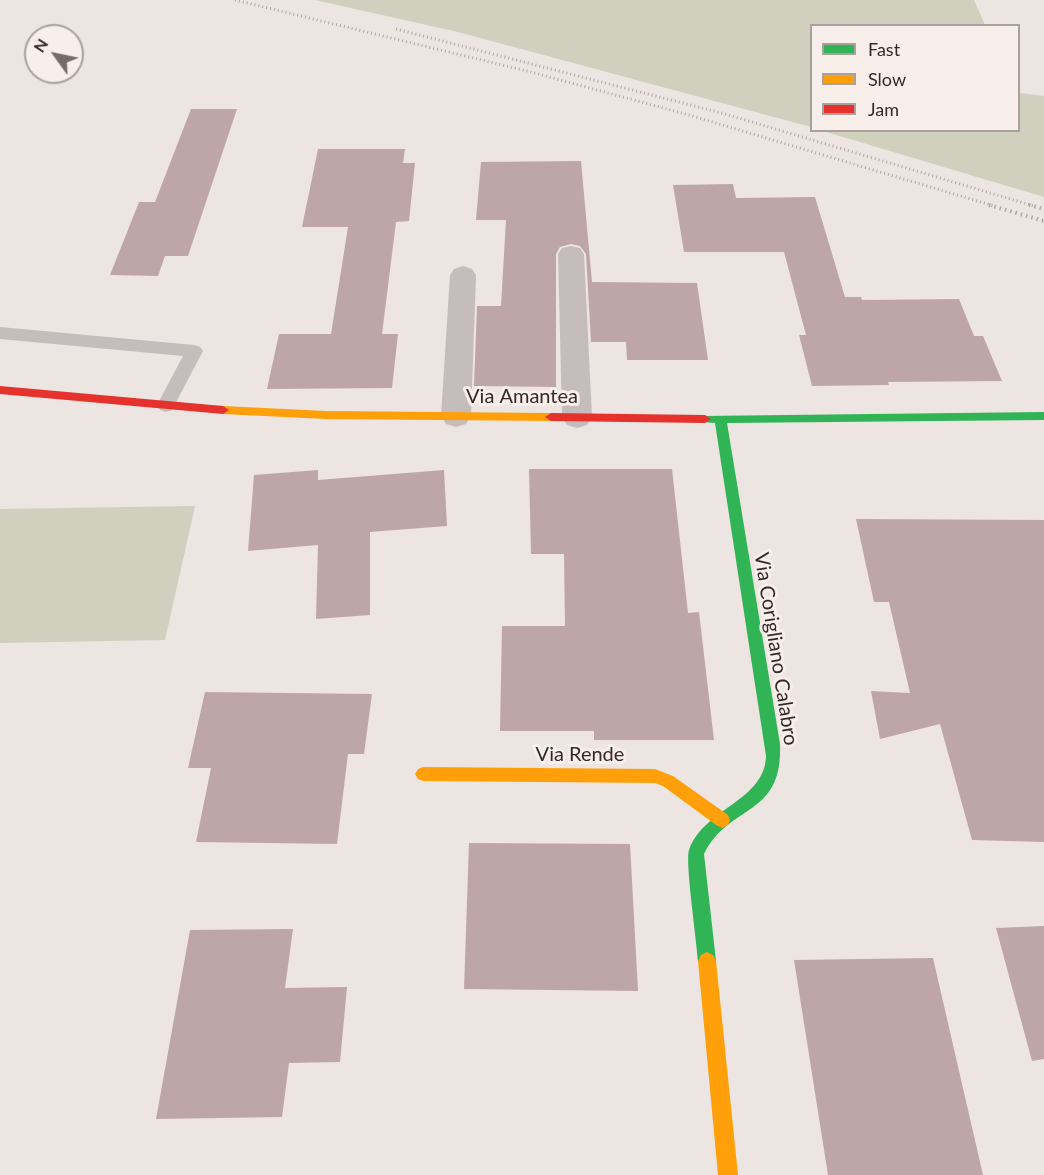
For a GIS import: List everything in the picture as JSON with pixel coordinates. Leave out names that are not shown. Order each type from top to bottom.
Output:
[{"type":"street","points":[[571,254],[577,417]]},
{"type":"street","points":[[456,416],[463,275]]},
{"type":"street","name":"Via Amantea","points":[[0,390],[284,414],[720,418],[1044,416]]},
{"type":"street","name":"Via Corigliano Calabro","points":[[720,418],[774,744],[773,765],[766,784],[707,831],[698,844],[696,864],[728,1175]]},
{"type":"street","name":"Via Rende","points":[[423,774],[655,776],[668,781],[722,820]]},
{"type":"lane","points":[[0,333],[194,351],[166,405]]},
{"type":"shaded area","points":[[315,0],[974,0],[985,24],[810,24],[810,127],[458,32]]},
{"type":"shaded area","points":[[1020,93],[1044,96],[1044,197],[826,132],[1020,132]]},
{"type":"shaded area","points":[[195,506],[165,640],[0,643],[0,509]]},
{"type":"building","points":[[191,109],[237,109],[188,256],[165,256],[158,276],[110,275],[139,202],[155,202]]},
{"type":"building","points":[[318,149],[405,149],[403,163],[415,163],[409,221],[396,222],[382,334],[398,334],[392,388],[267,389],[279,334],[331,334],[348,227],[302,227]]},
{"type":"building","points":[[581,161],[592,282],[697,283],[708,360],[627,360],[626,342],[591,342],[586,254],[580,246],[571,244],[560,247],[556,254],[556,387],[474,386],[477,306],[501,306],[506,220],[476,220],[481,162]]},
{"type":"building","points":[[733,184],[736,198],[815,197],[845,297],[861,297],[862,300],[959,299],[974,336],[983,336],[1002,381],[888,382],[889,385],[812,386],[799,335],[806,335],[784,252],[684,252],[673,185]]},
{"type":"building","points":[[529,469],[672,469],[688,613],[699,612],[714,740],[594,740],[594,731],[500,731],[502,626],[565,626],[564,554],[531,554]]},
{"type":"building","points":[[318,470],[318,480],[444,470],[447,526],[370,532],[370,615],[316,619],[318,545],[248,551],[254,475]]},
{"type":"building","points":[[856,519],[1044,520],[1044,842],[972,840],[940,724],[880,739],[871,691],[910,693],[889,602],[874,602]]},
{"type":"building","points":[[205,692],[372,694],[364,754],[348,754],[337,844],[196,842],[211,768],[188,768]]},
{"type":"building","points":[[469,843],[630,844],[638,991],[464,989]]},
{"type":"building","points":[[1044,926],[1044,1059],[1032,1061],[996,928]]},
{"type":"building","points":[[293,929],[285,988],[347,987],[340,1062],[289,1063],[282,1117],[156,1119],[190,930]]},
{"type":"building","points":[[933,958],[983,1175],[828,1175],[794,960]]},
{"type":"railway","points":[[235,0],[531,72],[689,115],[994,206]]},
{"type":"railway","points":[[396,29],[725,114],[1034,206]]},
{"type":"railway","points":[[989,205],[1044,221]]},
{"type":"railway","points":[[1029,205],[1044,209]]},
{"type":"traffic: fast","points":[[705,419],[1044,416]]},
{"type":"traffic: fast","points":[[707,961],[696,853],[711,829],[754,798],[763,788],[772,773],[773,760],[773,744],[720,419]]},
{"type":"traffic: slow","points":[[223,410],[326,415],[551,417]]},
{"type":"traffic: slow","points":[[423,774],[655,776],[668,781],[722,820]]},
{"type":"traffic: slow","points":[[707,961],[728,1175]]},
{"type":"traffic: jam","points":[[0,390],[223,410]]},
{"type":"traffic: jam","points":[[551,417],[705,419]]}]
